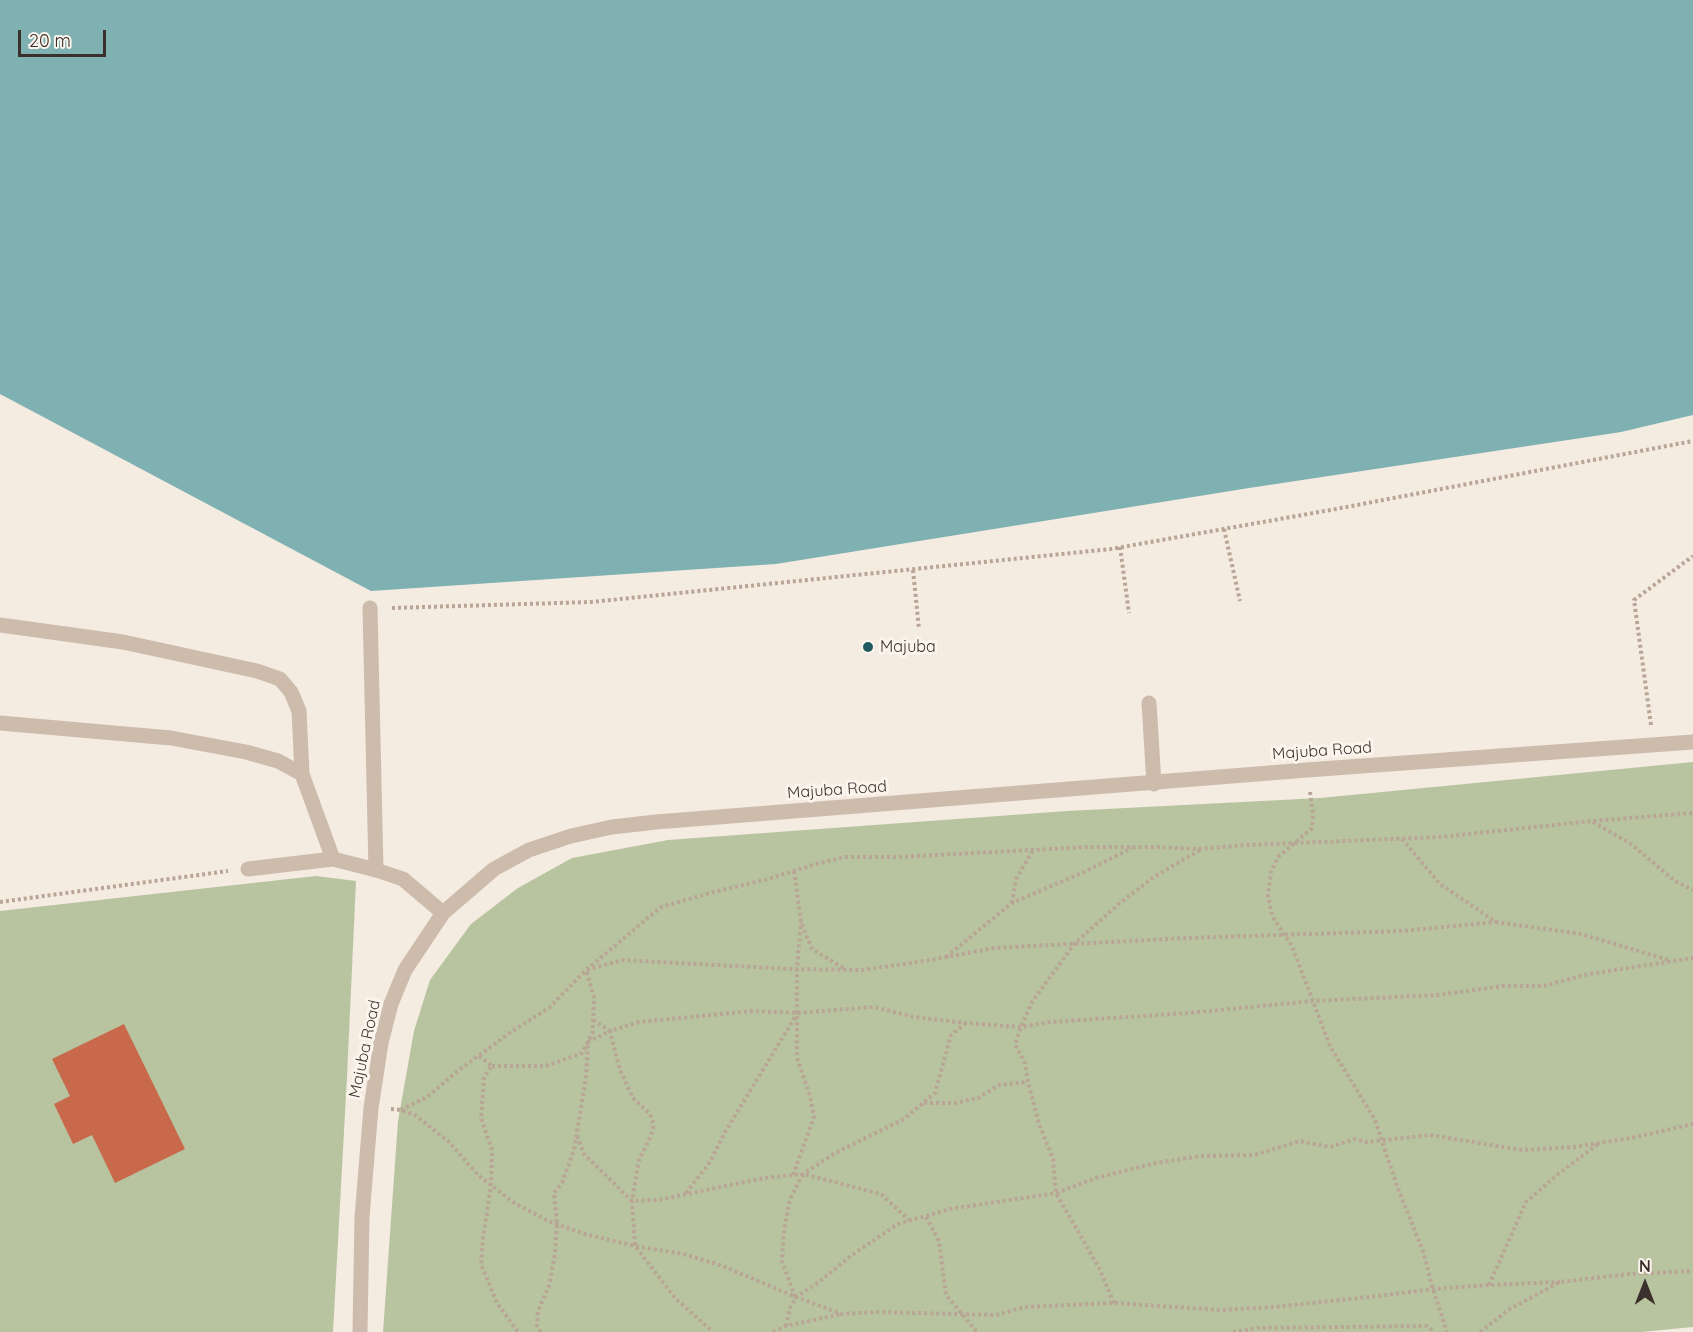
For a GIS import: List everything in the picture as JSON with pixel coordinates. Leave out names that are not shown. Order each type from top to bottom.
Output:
[{"type":"street","points":[[370,608],[376,870]]},
{"type":"street","points":[[0,625],[123,642],[257,671],[280,679],[291,692],[299,711],[302,774],[333,859]]},
{"type":"street","points":[[1149,703],[1154,784]]},
{"type":"street","points":[[0,723],[171,738],[201,743],[278,761],[302,774]]},
{"type":"street","name":"Majuba Road","points":[[360,1332],[362,1217],[370,1108],[381,1043],[391,1004],[405,969],[443,913],[494,869],[529,850],[571,836],[612,827],[656,822],[1693,742]]},
{"type":"street","points":[[248,869],[333,859],[404,879],[443,913]]},
{"type":"path","points":[[370,608],[591,602],[1120,547],[1509,477],[1693,441]]},
{"type":"path","points":[[1224,529],[1240,601]]},
{"type":"path","points":[[1120,547],[1129,613]]},
{"type":"path","points":[[1654,745],[1634,600],[1693,556]]},
{"type":"path","points":[[913,570],[919,629]]},
{"type":"path","points":[[1307,770],[1313,814],[1312,828],[1278,857],[1270,872],[1268,895],[1272,916],[1292,946],[1330,1046],[1375,1120],[1397,1186],[1423,1251],[1447,1332]]},
{"type":"path","points":[[842,1314],[720,1265],[683,1254],[585,1234],[557,1224],[513,1202],[479,1176],[448,1141],[415,1115],[401,1110],[427,1097],[511,1032],[549,1008],[586,969],[660,907],[845,857],[898,857],[1089,847],[1200,849],[1402,839],[1693,813]]},
{"type":"path","points":[[1592,821],[1631,844],[1675,881],[1693,890]]},
{"type":"path","points":[[1402,839],[1440,884],[1496,922]]},
{"type":"path","points":[[946,958],[1012,903],[1135,847]]},
{"type":"path","points":[[1114,1303],[1099,1268],[1056,1193],[1053,1159],[1039,1124],[1025,1064],[1015,1044],[1032,1002],[1075,943],[1154,877],[1200,849]]},
{"type":"path","points":[[1012,903],[1016,879],[1033,850]]},
{"type":"path","points":[[0,902],[248,869]]},
{"type":"path","points":[[793,1174],[814,1117],[810,1096],[797,1058],[796,969],[801,922],[794,871]]},
{"type":"path","points":[[801,922],[812,949],[846,969]]},
{"type":"path","points":[[586,969],[623,960],[796,969],[862,969],[946,958],[994,948],[1187,938],[1402,931],[1496,922],[1581,934],[1672,961]]},
{"type":"path","points":[[588,1042],[610,1031],[639,1022],[753,1011],[798,1013],[874,1007],[914,1017],[1021,1027],[1050,1022],[1188,1013],[1313,1001],[1437,995],[1503,986],[1544,986],[1589,974],[1693,958]]},
{"type":"path","points":[[479,1056],[492,1066],[546,1066],[582,1053],[593,1032],[594,997],[586,969]]},
{"type":"path","points":[[686,1194],[710,1162],[730,1124],[798,1013]]},
{"type":"path","points":[[593,1020],[610,1031],[620,1070],[633,1098],[650,1114],[654,1125],[639,1160],[632,1202],[635,1246],[675,1298],[713,1332]]},
{"type":"path","points":[[796,1297],[782,1261],[784,1230],[790,1199],[803,1174],[835,1153],[904,1119],[935,1093],[951,1035],[965,1023]]},
{"type":"path","points":[[540,1332],[537,1326],[538,1311],[549,1286],[555,1254],[557,1224],[554,1193],[562,1183],[574,1150],[586,1078],[588,1042]]},
{"type":"path","points":[[492,1066],[484,1077],[481,1118],[492,1150],[491,1185],[481,1264],[497,1303],[518,1332]]},
{"type":"path","points":[[924,1103],[955,1103],[978,1098],[999,1085],[1028,1082]]},
{"type":"path","points":[[786,1326],[790,1308],[796,1297],[898,1224],[950,1209],[1056,1193],[1096,1179],[1156,1163],[1201,1156],[1254,1155],[1300,1141],[1330,1147],[1355,1139],[1366,1142],[1430,1135],[1522,1150],[1574,1147],[1693,1124]]},
{"type":"path","points":[[576,1133],[584,1154],[632,1202],[658,1200],[803,1174],[881,1194],[909,1220]]},
{"type":"path","points":[[1489,1285],[1526,1202],[1557,1174],[1599,1143]]},
{"type":"path","points":[[926,1217],[939,1241],[946,1295],[977,1332]]},
{"type":"path","points":[[773,1332],[786,1326],[842,1314],[877,1312],[996,1315],[1025,1307],[1114,1303],[1221,1310],[1286,1306],[1433,1289],[1693,1271]]},
{"type":"path","points":[[1480,1332],[1510,1309],[1560,1282]]},
{"type":"path","points":[[1233,1332],[1259,1328],[1427,1326],[1434,1332]]},
{"type":"green space","points":[[1693,762],[1693,1327],[1642,1332],[383,1332],[398,1121],[414,1031],[430,980],[471,924],[518,888],[572,858],[668,840],[1067,811],[1320,798]]},
{"type":"green space","points":[[316,876],[356,881],[333,1332],[0,1332],[0,911]]},
{"type":"water","points":[[0,0],[1693,0],[1693,415],[1621,432],[1249,488],[776,564],[371,591],[0,394]]},
{"type":"building","points":[[124,1024],[185,1149],[115,1183],[92,1135],[73,1144],[54,1104],[70,1096],[52,1059]]},
{"type":"place","name":"Majuba","points":[[868,647]]}]
